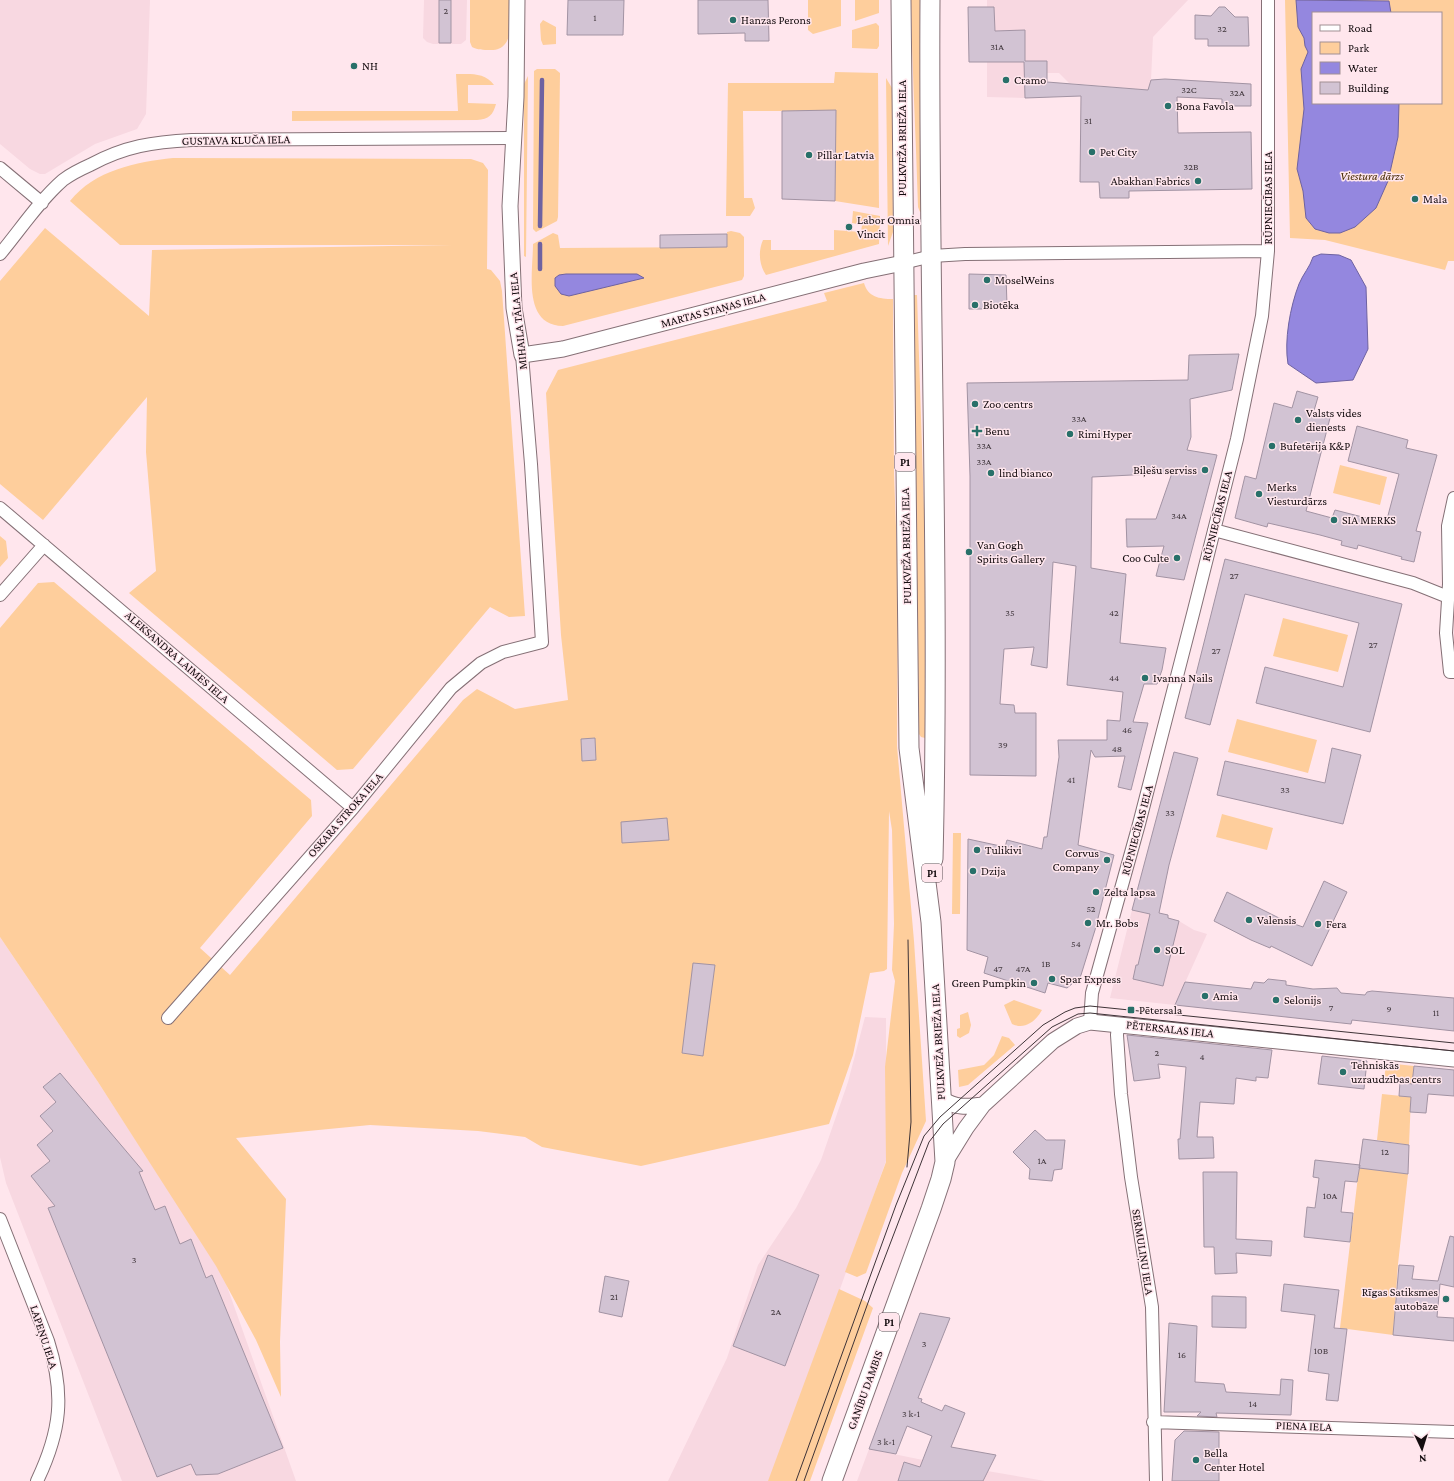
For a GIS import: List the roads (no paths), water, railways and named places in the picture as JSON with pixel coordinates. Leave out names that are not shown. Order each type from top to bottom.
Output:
[{"type":"main road","name":"PULKVEŽA BRIEŽA IELA","points":[[901,0],[909,748],[931,922],[945,1162]]},
{"type":"main road","name":"PULKVEŽA BRIEŽA IELA","points":[[930,0],[935,486],[935,750],[931,922]]},
{"type":"main road","points":[[909,748],[915,758],[923,761],[930,757],[935,750]]},
{"type":"main road","name":"GANĪBU DAMBIS","points":[[832,1481],[942,1179],[945,1162]]},
{"type":"street","name":"MIHAILA TĀLA IELA","points":[[517,0],[515,138],[510,206],[512,258],[514,308],[522,355],[532,472],[542,642]]},
{"type":"street","name":"RŪPNIECĪBAS IELA","points":[[1090,1022],[1092,993],[1139,824],[1237,439],[1256,351],[1262,316],[1268,251],[1268,0]]},
{"type":"street","name":"GUSTAVA KLUČA IELA","points":[[0,254],[42,203],[64,180],[81,169],[109,155],[133,146],[156,142],[200,140],[515,138]]},
{"type":"street","points":[[0,168],[42,203]]},
{"type":"street","points":[[903,263],[932,256],[1268,251]]},
{"type":"street","name":"MARTAS STAŅAS IELA","points":[[522,355],[563,349],[864,271],[903,263]]},
{"type":"street","points":[[1454,498],[1448,526],[1447,648],[1450,672],[1454,672]]},
{"type":"street","name":"ALEKSANDRA LAIMES IELA","points":[[0,508],[352,808]]},
{"type":"street","points":[[1214,530],[1413,583],[1448,597]]},
{"type":"street","points":[[0,595],[44,545]]},
{"type":"street","name":"OSKARA STROKA IELA","points":[[168,1018],[352,808],[451,688],[465,675],[482,663],[503,652],[542,642]]},
{"type":"street","name":"PĒTERSALAS IELA","points":[[945,1162],[966,1128],[983,1105],[1053,1041],[1076,1026],[1090,1022],[1454,1059]]},
{"type":"street","name":"SERMULIŅU IELA","points":[[1118,1024],[1117,1034],[1121,1094],[1131,1177],[1152,1307],[1154,1329],[1153,1422],[1156,1481]]},
{"type":"street","points":[[942,1099],[962,1107],[983,1105]]},
{"type":"street","name":"LAPEŅU IELA","points":[[0,1219],[48,1341],[59,1387],[58,1414],[53,1443],[37,1481]]},
{"type":"street","name":"PIENA IELA","points":[[1153,1422],[1454,1432]]},
{"type":"water","points":[[1296,0],[1389,1],[1391,12],[1312,12],[1312,104],[1399,104],[1398,137],[1388,181],[1376,208],[1355,227],[1340,233],[1329,233],[1315,229],[1306,218],[1303,191],[1297,169],[1304,109],[1301,69],[1308,52],[1305,46],[1304,38],[1298,27]]},
{"type":"water","points":[[1321,254],[1339,255],[1351,260],[1366,287],[1368,349],[1353,380],[1316,383],[1288,364],[1287,335],[1296,293],[1313,257]]},
{"type":"water","points":[[637,274],[644,278],[569,296],[561,294],[555,286],[555,278],[559,275]]},
{"type":"waterway","points":[[540,226],[542,80]]},
{"type":"waterway","points":[[540,244],[540,269]]},
{"type":"tram line","points":[[907,1167],[911,1122],[908,940]]},
{"type":"tram line","points":[[796,1481],[896,1205],[924,1136],[940,1117],[1043,1025],[1065,1012],[1075,1008],[1090,1006],[1454,1043]]},
{"type":"tram line","points":[[804,1481],[874,1286],[929,1142],[943,1124],[1052,1027],[1078,1014],[1090,1013],[1454,1051]]},
{"type":"place","name":"Hanzas Perons","points":[[733,20]]},
{"type":"place","name":"NH","points":[[354,66]]},
{"type":"place","name":"Cramo","points":[[1006,80]]},
{"type":"place","name":"Bona Favola","points":[[1168,106]]},
{"type":"place","name":"Pet City","points":[[1092,152]]},
{"type":"place","name":"Pillar Latvia","points":[[809,155]]},
{"type":"place","name":"Abakhan Fabrics","points":[[1198,181]]},
{"type":"place","name":"Mala","points":[[1415,199]]},
{"type":"place","name":"Labor Omnia Vincit","points":[[849,227]]},
{"type":"place","name":"MoselWeins","points":[[987,280]]},
{"type":"place","name":"Biotēka","points":[[975,305]]},
{"type":"place","name":"Zoo centrs","points":[[975,404]]},
{"type":"place","name":"Valsts vides dienests","points":[[1298,420]]},
{"type":"place","name":"Benu","points":[[977,431]]},
{"type":"place","name":"Rimi Hyper","points":[[1070,434]]},
{"type":"place","name":"Bufetērija K&P","points":[[1272,446]]},
{"type":"place","name":"Biļešu serviss","points":[[1205,470]]},
{"type":"place","name":"lind bianco","points":[[991,473]]},
{"type":"place","name":"Merks Viesturdārzs","points":[[1259,494]]},
{"type":"place","name":"SIA MERKS","points":[[1334,520]]},
{"type":"place","name":"Van Gogh Spirits Gallery","points":[[969,552]]},
{"type":"place","name":"Coo Culte","points":[[1177,558]]},
{"type":"place","name":"Ivanna Nails","points":[[1145,678]]},
{"type":"place","name":"Tulikivi","points":[[977,850]]},
{"type":"place","name":"Corvus Company","points":[[1107,860]]},
{"type":"place","name":"Dzija","points":[[973,871]]},
{"type":"place","name":"Zelta lapsa","points":[[1096,892]]},
{"type":"place","name":"Valensis","points":[[1249,920]]},
{"type":"place","name":"Mr. Bobs","points":[[1088,923]]},
{"type":"place","name":"Fera","points":[[1318,924]]},
{"type":"place","name":"SOL","points":[[1157,950]]},
{"type":"place","name":"Spar Express","points":[[1052,979]]},
{"type":"place","name":"Green Pumpkin","points":[[1034,983]]},
{"type":"place","name":"Amia","points":[[1205,996]]},
{"type":"place","name":"Selonijs","points":[[1276,1000]]},
{"type":"place","name":"Pētersala","points":[[1131,1010]]},
{"type":"place","name":"Tehniskās uzraudzības centrs","points":[[1343,1072]]},
{"type":"place","name":"Rīgas Satiksmes autobāze","points":[[1446,1299]]},
{"type":"place","name":"Bella Center Hotel","points":[[1196,1460]]},
{"type":"park label","name":"Viestura dārzs","points":[[1372,176]]}]
